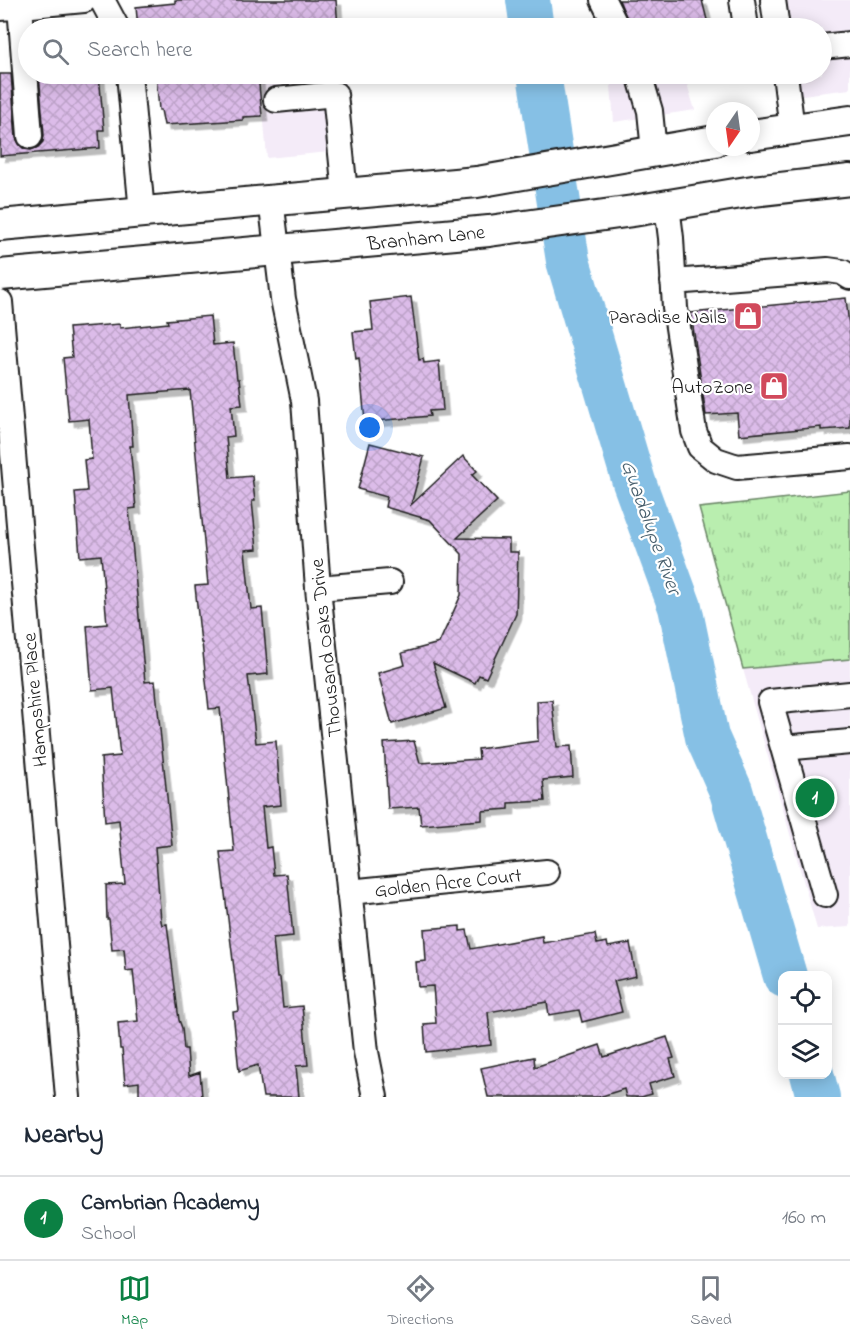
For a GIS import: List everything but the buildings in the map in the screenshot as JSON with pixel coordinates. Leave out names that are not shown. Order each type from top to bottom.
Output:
[{"type":"main road","points":[[760,134],[850,121]]},
{"type":"main road","points":[[0,225],[477,182],[706,142]]},
{"type":"main road","name":"Branham Lane","points":[[0,275],[278,252],[489,231],[667,206],[753,191],[841,185]]},
{"type":"street","points":[[18,59],[10,7],[84,0]]},
{"type":"street","points":[[102,0],[112,18]]},
{"type":"street","points":[[603,0],[612,18]]},
{"type":"street","points":[[742,0],[746,18]]},
{"type":"street","points":[[773,0],[776,18]]},
{"type":"street","points":[[832,46],[850,44]]},
{"type":"street","points":[[22,84],[30,136]]},
{"type":"street","points":[[130,84],[142,212]]},
{"type":"street","points":[[642,84],[650,111],[654,151]]},
{"type":"street","points":[[786,84],[792,129]]},
{"type":"street","points":[[276,100],[335,94],[345,193]]},
{"type":"street","name":"Thousand Oaks Drive","points":[[271,199],[284,299],[304,400],[318,588],[366,1052],[375,1097]]},
{"type":"street","points":[[667,206],[675,308],[693,420],[700,447],[717,460],[737,467],[850,457]]},
{"type":"street","points":[[674,282],[828,270],[842,273],[850,278]]},
{"type":"street","name":"Hampshire Place","points":[[0,302],[68,1097]]},
{"type":"street","points":[[318,588],[390,582]]},
{"type":"street","points":[[825,895],[770,702],[850,694]]},
{"type":"street","points":[[783,748],[850,742]]},
{"type":"street","name":"Golden Acre Court","points":[[349,892],[547,872]]},
{"type":"shaded area","points":[[766,0],[850,0],[850,89],[779,98],[777,84],[832,84],[832,18],[769,18]]},
{"type":"shaded area","points":[[261,84],[345,84],[350,150],[267,158]]},
{"type":"shaded area","points":[[611,84],[687,84],[695,110],[614,122]]},
{"type":"shaded area","points":[[850,659],[850,927],[817,929],[743,669]]},
{"type":"green space","points":[[850,491],[850,659],[743,669],[699,508]]},
{"type":"waterway","name":"Guadalupe River","points":[[528,0],[531,18]]},
{"type":"waterway","name":"Guadalupe River","points":[[541,84],[568,261],[634,482],[680,607],[707,737],[731,791],[784,971]]},
{"type":"waterway","name":"Guadalupe River","points":[[813,1079],[818,1097]]},
{"type":"place","name":"Paradise Nails","points":[[748,316]]},
{"type":"place","name":"AutoZone","points":[[774,386]]},
{"type":"place","name":"Cambrian Academy","points":[[815,798]]}]
